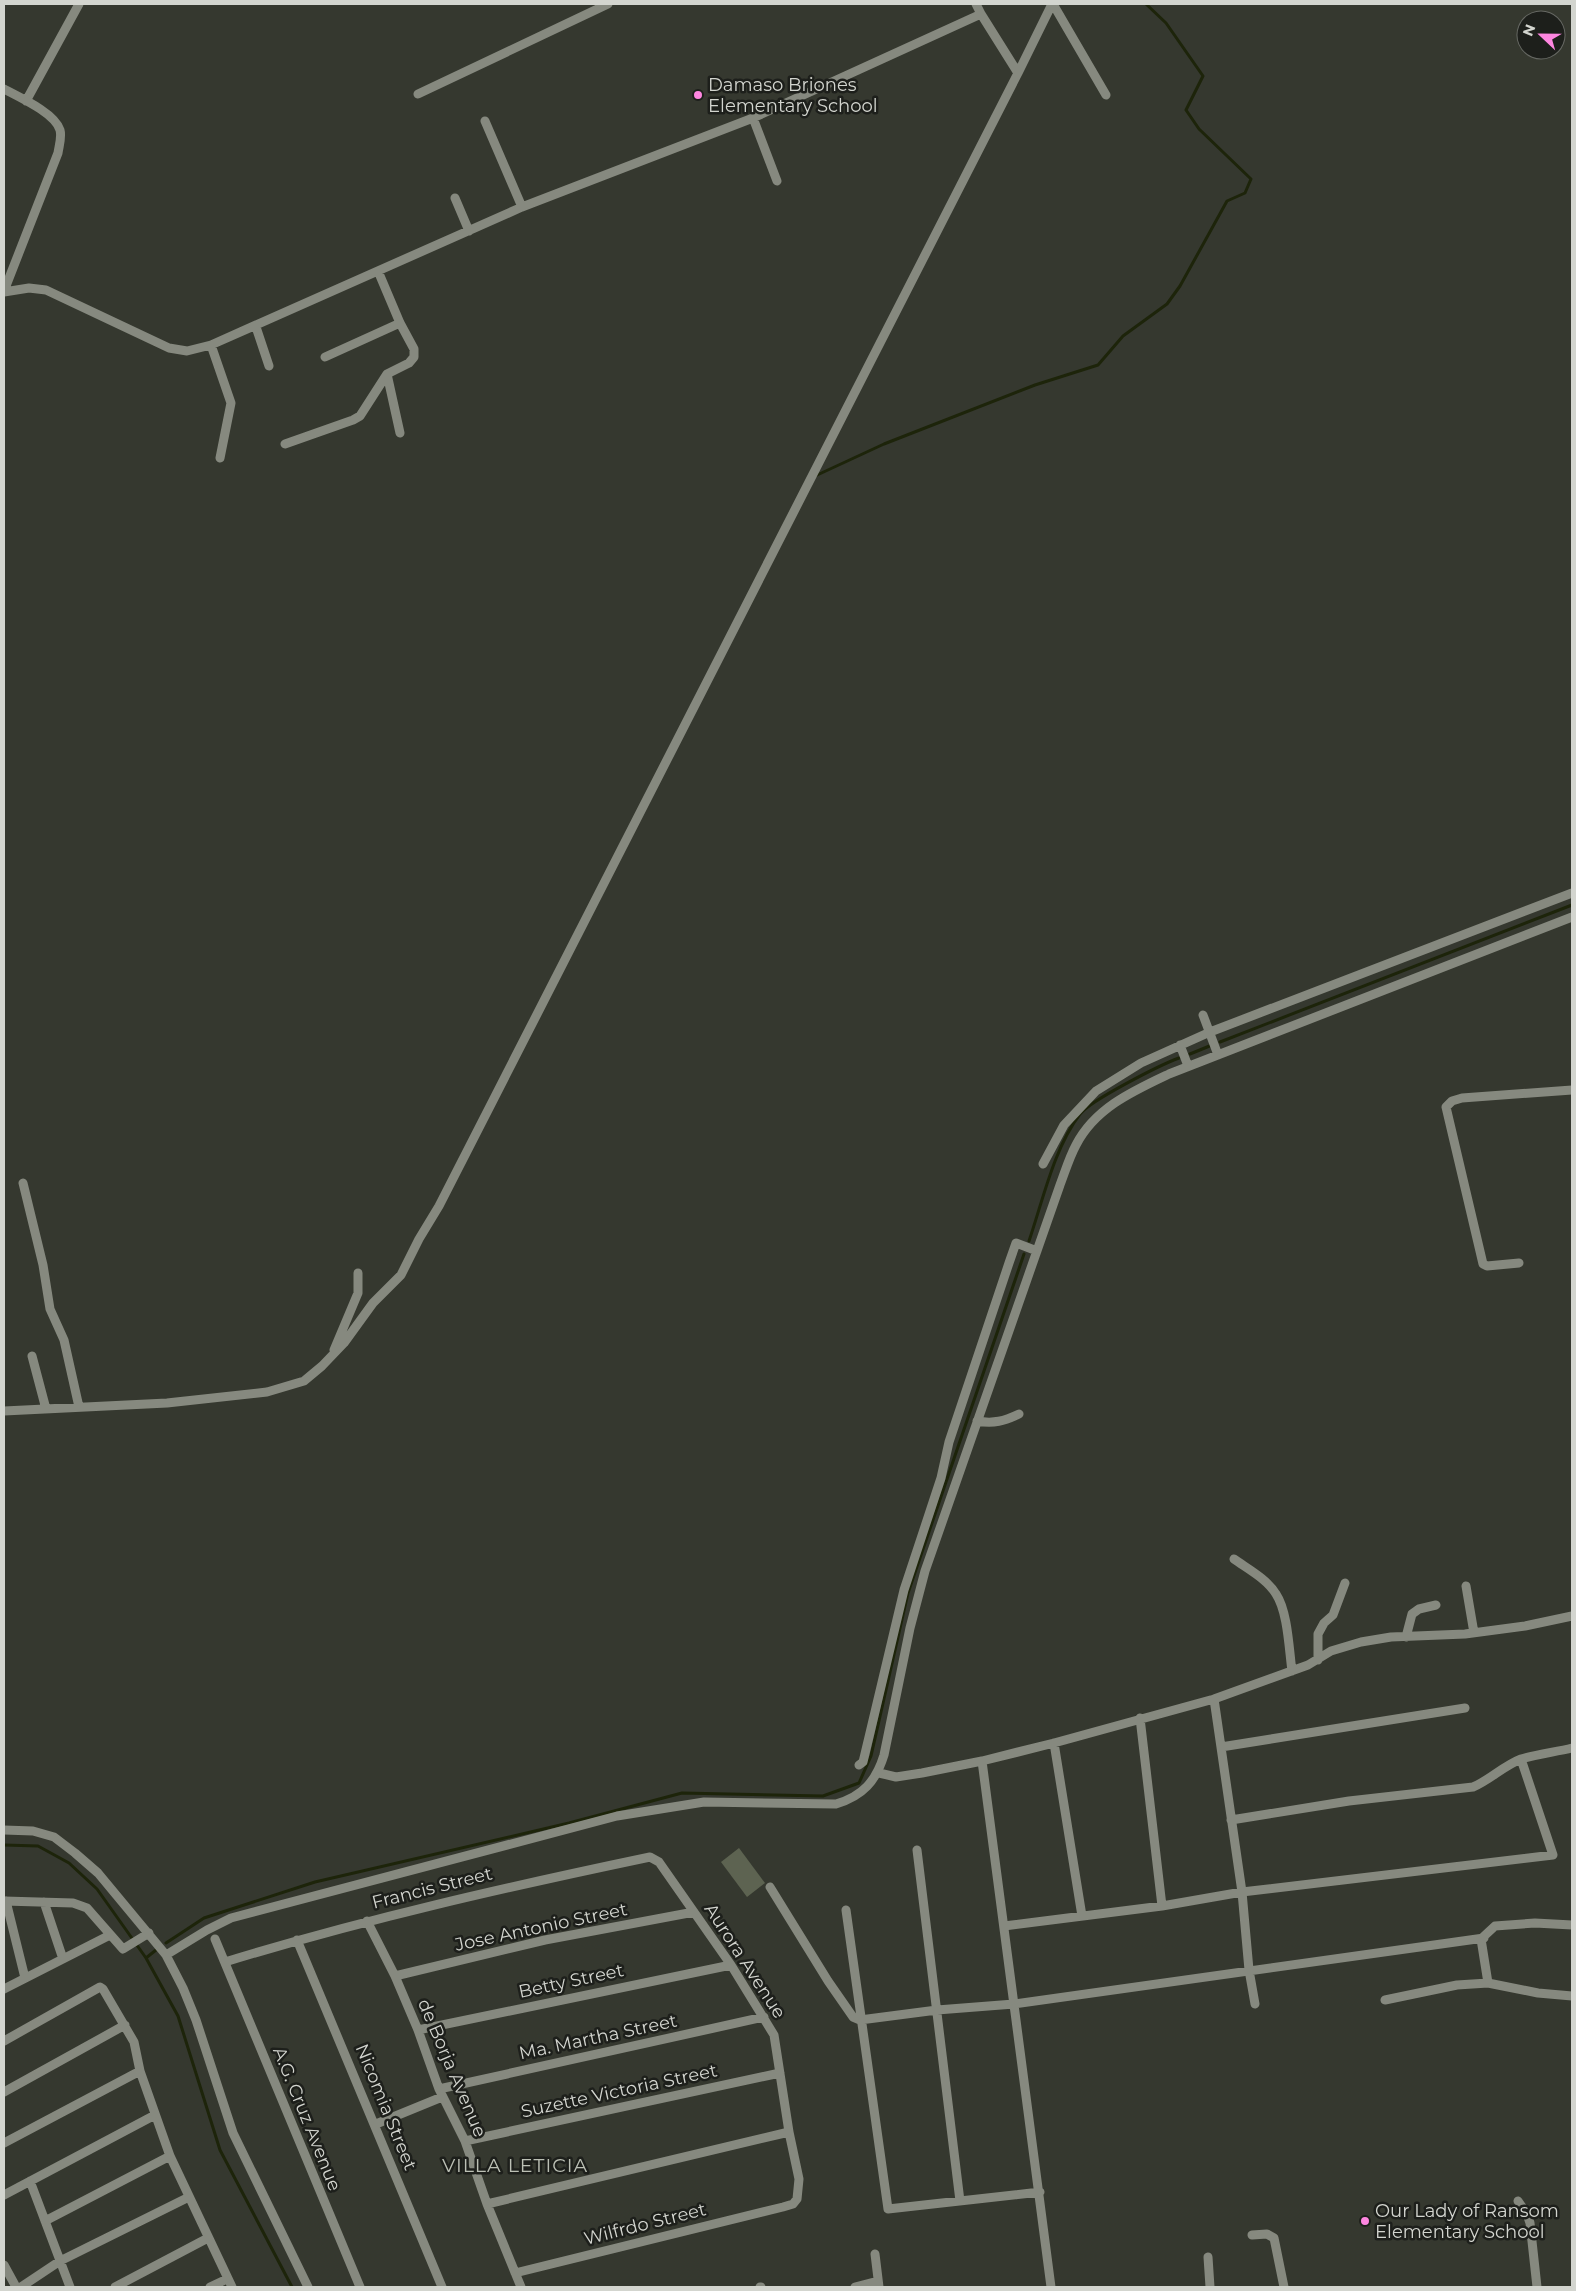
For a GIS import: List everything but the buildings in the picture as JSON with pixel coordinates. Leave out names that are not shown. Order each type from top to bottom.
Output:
[{"type":"street","points":[[26,101],[79,4]]},
{"type":"street","points":[[418,94],[608,4]]},
{"type":"street","points":[[976,4],[1018,73]]},
{"type":"street","points":[[4,1411],[167,1403],[267,1392],[304,1380],[333,1355],[373,1303],[401,1275],[439,1206],[1053,4]]},
{"type":"street","points":[[1053,4],[1106,95]]},
{"type":"street","points":[[4,89],[26,101],[57,124],[60,138],[58,153],[4,292],[29,288],[46,290],[160,345],[179,351],[212,345],[256,327],[522,207],[753,118],[872,66],[981,14]]},
{"type":"street","points":[[753,118],[777,181]]},
{"type":"street","points":[[485,121],[522,207]]},
{"type":"street","points":[[455,198],[470,231]]},
{"type":"street","points":[[4,262],[13,267]]},
{"type":"street","points":[[286,444],[360,416],[387,374],[409,363],[414,357],[414,349],[378,271]]},
{"type":"street","points":[[325,357],[400,322]]},
{"type":"street","points":[[256,327],[270,366]]},
{"type":"street","points":[[212,345],[231,403],[220,458]]},
{"type":"street","points":[[387,374],[400,433]]},
{"type":"street","points":[[1043,1164],[1064,1125],[1096,1091],[1141,1063],[1210,1032],[1572,893]]},
{"type":"street","points":[[166,1955],[231,1918],[617,1816],[704,1802],[836,1804],[847,1801],[864,1790],[879,1773],[900,1682],[910,1628],[925,1571],[1068,1162],[1075,1146],[1089,1125],[1112,1105],[1134,1090],[1188,1066],[1572,917]]},
{"type":"street","points":[[1203,1015],[1218,1055]]},
{"type":"street","points":[[1180,1045],[1188,1066]]},
{"type":"street","points":[[1519,1263],[1487,1266],[1483,1264],[1446,1107],[1452,1101],[1462,1098],[1572,1090]]},
{"type":"street","points":[[23,1183],[43,1266],[48,1299],[64,1340],[79,1407]]},
{"type":"street","points":[[859,1765],[863,1762],[870,1737],[904,1590],[941,1478],[949,1442],[1008,1263],[1016,1243],[1037,1251]]},
{"type":"street","points":[[333,1355],[358,1293],[358,1273]]},
{"type":"street","points":[[32,1356],[46,1409]]},
{"type":"street","points":[[977,1421],[989,1423],[1003,1421],[1018,1414]]},
{"type":"street","points":[[1234,1559],[1265,1581],[1277,1594],[1282,1610],[1292,1671]]},
{"type":"street","points":[[1318,1660],[1318,1634],[1324,1623],[1333,1615],[1345,1584]]},
{"type":"street","points":[[1466,1586],[1474,1633]]},
{"type":"street","points":[[1406,1637],[1412,1614],[1420,1609],[1436,1605]]},
{"type":"street","points":[[879,1773],[896,1777],[982,1761],[1054,1743],[1214,1699],[1292,1671],[1318,1660],[1331,1651],[1361,1642],[1474,1633],[1572,1616]]},
{"type":"street","points":[[1214,1699],[1242,1892],[1249,1970],[1255,2004]]},
{"type":"street","points":[[1220,1747],[1465,1708]]},
{"type":"street","points":[[1140,1718],[1162,1906]]},
{"type":"street","points":[[1054,1743],[1082,1916]]},
{"type":"street","points":[[1231,1820],[1348,1801],[1473,1787],[1484,1783],[1494,1773],[1521,1760],[1572,1748]]},
{"type":"street","points":[[1004,1926],[1162,1906],[1242,1892],[1553,1855],[1521,1760]]},
{"type":"street","points":[[982,1761],[1051,2287]]},
{"type":"street","points":[[4,1830],[33,1831],[54,1837],[98,1873],[146,1936],[166,1955],[184,1988],[233,2133],[308,2287]]},
{"type":"street","points":[[917,1850],[960,2201]]},
{"type":"street","name":"Aurora Avenue","points":[[650,1857],[659,1862],[731,1965],[774,2035],[789,2132],[797,2166],[799,2192],[793,2204],[784,2207]]},
{"type":"street","name":"Francis Street","points":[[225,1962],[367,1921],[509,1886],[650,1857]]},
{"type":"street","points":[[770,1887],[828,1981],[853,2017],[860,2020],[937,2010],[1014,2004],[1482,1939],[1495,1926],[1535,1923],[1572,1925]]},
{"type":"street","points":[[25,1978],[5,1901],[81,1905],[87,1908],[122,1949],[146,1936]]},
{"type":"street","points":[[44,1902],[63,1959]]},
{"type":"street","points":[[846,1910],[886,2207],[890,2210],[1040,2192]]},
{"type":"street","name":"Jose Antonio Street","points":[[395,1976],[545,1940],[694,1912]]},
{"type":"street","name":"de Borja Avenue","points":[[367,1921],[395,1976],[418,2030],[441,2093],[465,2141],[487,2204],[521,2287]]},
{"type":"street","points":[[4,1989],[110,1934]]},
{"type":"street","name":"A.G. Cruz Avenue","points":[[215,1939],[360,2287]]},
{"type":"street","points":[[1482,1939],[1488,1983]]},
{"type":"street","name":"Nicomia Street","points":[[297,1940],[376,2124],[442,2287]]},
{"type":"street","name":"Betty Street","points":[[418,2030],[731,1965]]},
{"type":"street","points":[[1385,2000],[1457,1985],[1488,1983],[1538,1993],[1572,1996]]},
{"type":"street","points":[[4,2041],[100,1987],[105,1991],[134,2042],[140,2071],[170,2156],[229,2283],[210,2287]]},
{"type":"street","name":"Ma. Martha Street","points":[[376,2124],[441,2093],[764,2017]]},
{"type":"street","points":[[4,2092],[124,2025]]},
{"type":"street","points":[[4,2143],[140,2071]]},
{"type":"street","name":"Suzette Victoria Street","points":[[465,2141],[780,2073]]},
{"type":"street","points":[[4,2195],[155,2115]]},
{"type":"street","points":[[487,2204],[789,2132]]},
{"type":"street","points":[[45,2221],[170,2156]]},
{"type":"street","points":[[30,2181],[70,2287]]},
{"type":"street","points":[[21,2287],[60,2260],[189,2197]]},
{"type":"street","points":[[1518,2201],[1527,2214],[1530,2224],[1537,2287]]},
{"type":"street","name":"Wilfrdo Street","points":[[515,2273],[784,2207]]},
{"type":"street","points":[[1252,2235],[1267,2234],[1274,2238],[1284,2287]]},
{"type":"street","points":[[114,2287],[208,2238]]},
{"type":"street","points":[[855,2287],[879,2284],[875,2254]]},
{"type":"street","points":[[1208,2257],[1210,2287]]},
{"type":"street","points":[[4,2265],[16,2287]]},
{"type":"green space","points":[[739,1848],[765,1883],[747,1897],[721,1862]]},
{"type":"waterway","points":[[815,476],[884,444],[1035,385],[1098,365],[1123,336],[1167,304],[1180,286],[1227,201],[1245,193],[1251,179],[1199,129],[1186,110],[1203,76],[1166,23],[1146,4]]},
{"type":"waterway","points":[[1220,1042],[1572,905]]},
{"type":"waterway","points":[[1190,1054],[1212,1045]]},
{"type":"waterway","points":[[1029,1241],[1056,1158],[1063,1142],[1080,1114],[1097,1100],[1111,1092],[1179,1058]]},
{"type":"waterway","points":[[166,1943],[204,1918],[315,1882],[569,1823],[682,1793],[823,1796],[859,1783],[871,1756],[908,1593],[1024,1254]]},
{"type":"waterway","points":[[4,1845],[38,1846],[69,1863],[97,1889],[146,1958],[178,2016],[220,2150],[292,2287]]},
{"type":"waterway","points":[[146,1958],[156,1950]]},
{"type":"place","name":"Damaso Briones Elementary School","points":[[698,95]]},
{"type":"place","name":"Our Lady of Ransom Elementary School","points":[[1365,2221]]},
{"type":"district","name":"VILLA LETICIA","points":[[515,2165]]}]
